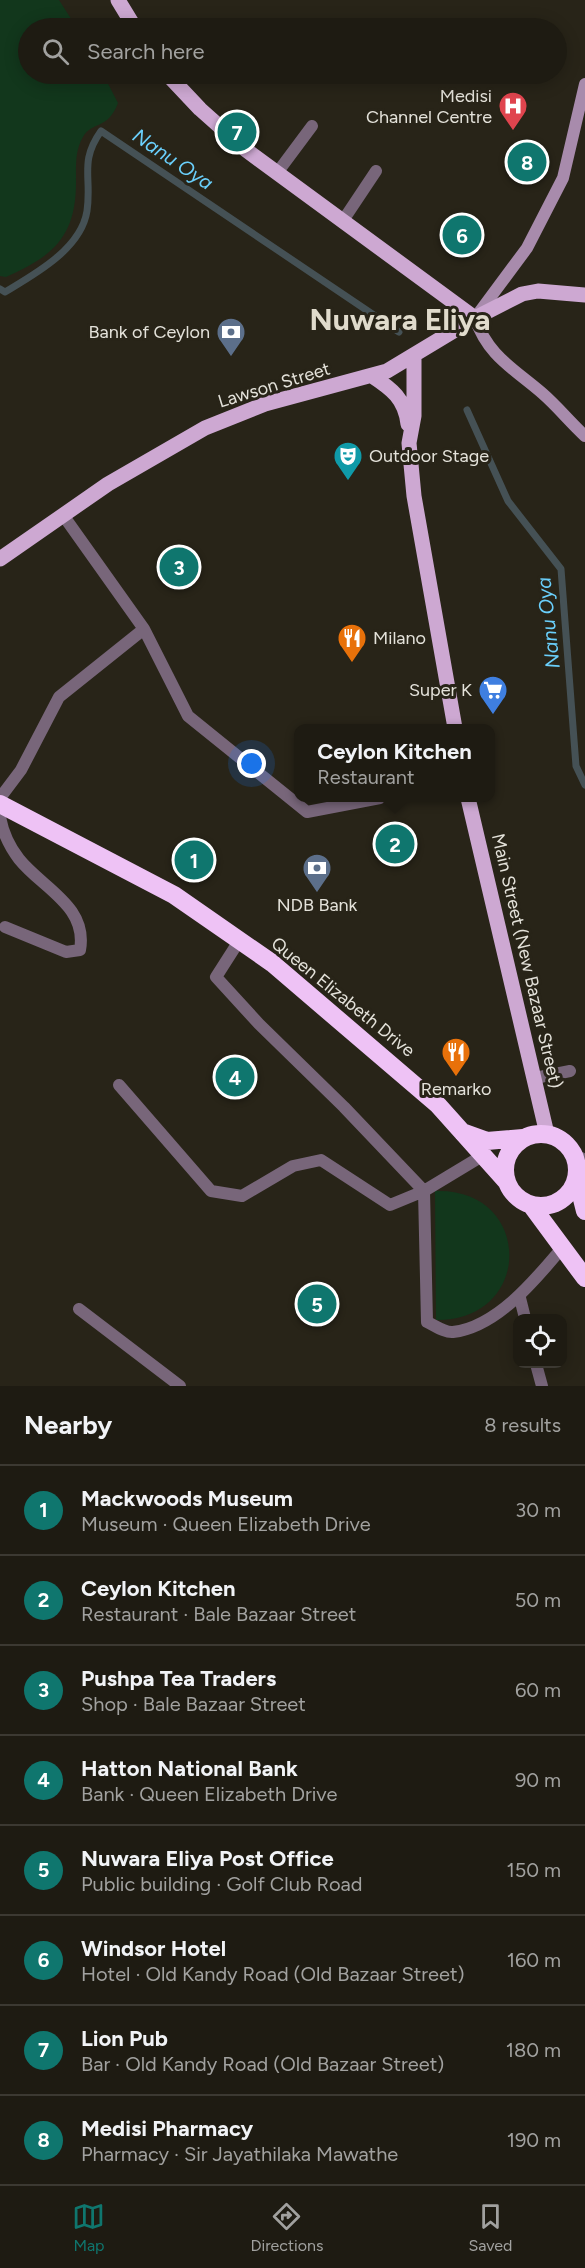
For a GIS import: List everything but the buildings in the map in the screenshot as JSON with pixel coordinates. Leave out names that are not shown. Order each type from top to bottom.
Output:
[{"type":"highway","name":"Queen Elizabeth Drive","points":[[0,804],[144,878],[297,982],[438,1105],[506,1181]]},
{"type":"highway","points":[[460,1131],[487,1141],[547,1134],[558,1138],[580,1158],[577,1179],[585,1212]]},
{"type":"highway","points":[[523,1138],[508,1156],[506,1181],[512,1191],[531,1205],[585,1278]]},
{"type":"highway","points":[[531,1205],[550,1205],[560,1201],[567,1196],[577,1179]]},
{"type":"main road","points":[[118,0],[129,18]]},
{"type":"main road","points":[[177,84],[223,130],[277,173],[342,222],[450,297],[475,318]]},
{"type":"main road","name":"Lawson Street","points":[[0,559],[108,484],[178,442],[222,421],[265,404],[372,376],[414,356],[475,318],[522,294],[538,291],[585,295]]},
{"type":"main road","points":[[410,443],[414,416],[414,356]]},
{"type":"main road","points":[[372,376],[391,388],[402,400],[406,414],[420,543],[454,724]]},
{"type":"main road","name":"Main Street (New Bazaar Street)","points":[[469,802],[547,1134]]},
{"type":"street","points":[[585,84],[562,178],[526,248],[475,318],[481,336],[490,350],[542,394],[585,436]]},
{"type":"street","points":[[277,173],[312,126]]},
{"type":"street","points":[[342,222],[376,171]]},
{"type":"street","points":[[63,515],[144,629],[188,716],[306,812],[359,802]]},
{"type":"street","points":[[0,798],[21,770],[58,697],[144,629]]},
{"type":"street","points":[[0,817],[3,835],[20,860],[73,910],[82,938],[80,950],[66,952],[5,927]]},
{"type":"street","points":[[239,941],[216,977],[258,1024],[344,1107],[424,1191],[427,1322],[450,1333],[472,1327],[520,1298],[562,1248]]},
{"type":"street","points":[[535,1078],[570,1071]]},
{"type":"street","points":[[119,1085],[211,1191],[242,1196],[293,1166],[321,1160],[390,1205],[424,1191],[482,1156]]},
{"type":"street","points":[[520,1298],[524,1314]]},
{"type":"street","points":[[79,1309],[180,1386]]},
{"type":"street","points":[[537,1368],[542,1386]]},
{"type":"green space","points":[[0,0],[59,0],[71,18],[18,18],[18,84],[108,84],[118,103],[110,117],[87,132],[80,142],[72,217],[59,242],[37,261],[6,277],[0,276]]},
{"type":"green space","points":[[435,1191],[467,1195],[490,1210],[504,1230],[509,1254],[505,1279],[491,1300],[468,1315],[436,1320]]},
{"type":"waterway","name":"Nanu Oya","points":[[0,289],[5,292],[43,268],[66,249],[76,237],[87,211],[90,152],[101,131],[399,332]]},
{"type":"waterway","name":"Nanu Oya","points":[[467,410],[508,501],[561,569],[576,766],[585,785]]},
{"type":"place","name":"Lion Pub","points":[[237,132]]},
{"type":"place","name":"Medisi Channel Centre","points":[[513,132]]},
{"type":"place","name":"Medisi Pharmacy","points":[[527,162]]},
{"type":"place","name":"Windsor Hotel","points":[[462,235]]},
{"type":"place","name":"Bank of Ceylon","points":[[231,358]]},
{"type":"place","name":"Outdoor Stage","points":[[348,482]]},
{"type":"place","name":"Pushpa Tea Traders","points":[[179,567]]},
{"type":"place","name":"Milano","points":[[352,664]]},
{"type":"place","name":"Super K","points":[[493,716]]},
{"type":"place","name":"Ceylon Kitchen","points":[[395,844]]},
{"type":"place","name":"Mackwoods Museum","points":[[194,860]]},
{"type":"place","name":"NDB Bank","points":[[317,894]]},
{"type":"place","name":"Hatton National Bank","points":[[235,1077]]},
{"type":"place","name":"Remarko","points":[[456,1078]]},
{"type":"place","name":"Nuwara Eliya Post Office","points":[[317,1304]]},
{"type":"district","name":"Nuwara Eliya","points":[[400,319]]}]
